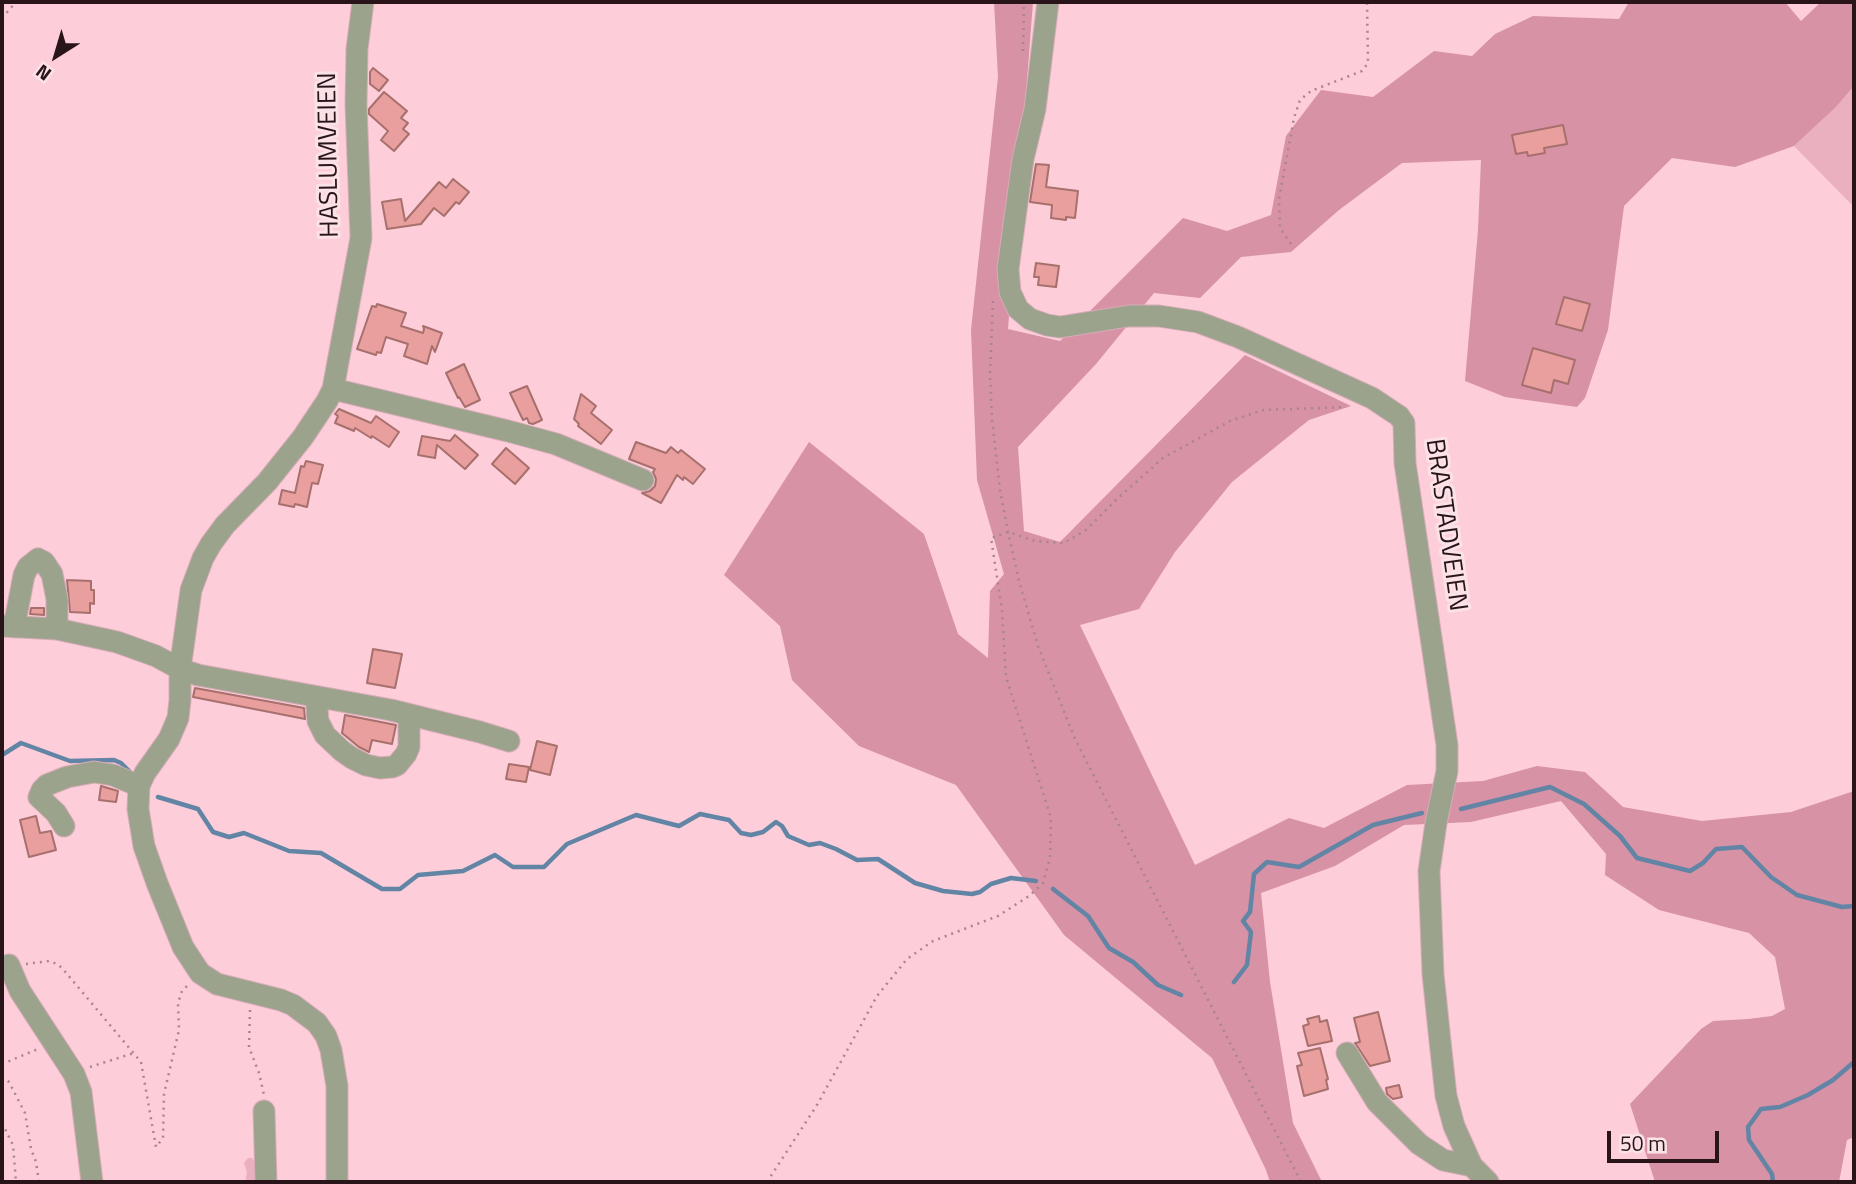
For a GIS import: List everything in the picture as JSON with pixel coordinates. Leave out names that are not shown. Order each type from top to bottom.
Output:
[{"type":"street","name":"HASLUMVEIEN","points":[[139,786],[169,739],[178,718],[180,669],[191,590],[203,558],[225,525],[267,482],[303,437],[332,389],[361,238],[356,105],[357,49],[363,2]]},
{"type":"street","name":"BRASTADVEIEN","points":[[1048,2],[1035,109],[1023,159],[1008,269],[1010,292],[1018,309],[1030,318],[1060,327],[1129,316],[1159,316],[1198,322],[1238,337],[1372,398],[1387,406],[1404,423],[1406,474],[1447,745],[1447,771],[1429,871],[1433,974],[1446,1096],[1456,1133],[1472,1166],[1488,1182]]},
{"type":"street","points":[[332,389],[508,430],[556,444],[643,480]]},
{"type":"street","points":[[57,629],[57,599],[52,574],[44,562],[38,559],[28,567],[24,575],[8,626],[57,629],[124,644],[198,675],[391,710],[509,741]]},
{"type":"street","points":[[316,697],[317,721],[326,735],[352,758],[380,768],[397,765],[406,754],[409,747],[409,716]]},
{"type":"street","points":[[64,826],[56,813],[39,797],[47,785],[67,777],[94,772],[113,775],[139,786],[138,808],[144,846],[183,947],[200,973],[217,984],[293,1005],[317,1023],[326,1036],[337,1086],[337,1182]]},
{"type":"street","points":[[9,965],[20,991],[74,1074],[80,1092],[92,1182]]},
{"type":"street","points":[[1347,1053],[1377,1102],[1419,1144],[1443,1160],[1472,1166]]},
{"type":"street","points":[[264,1111],[266,1182]]},
{"type":"path","points":[[2,18],[16,2]]},
{"type":"path","points":[[1023,51],[1024,2]]},
{"type":"path","points":[[1291,244],[1280,228],[1279,199],[1294,118],[1300,100],[1311,91],[1362,71],[1368,64],[1367,2]]},
{"type":"path","points":[[993,292],[990,348],[992,419],[1000,490],[1008,532],[1038,646],[1075,739],[1301,1182]]},
{"type":"path","points":[[768,1182],[817,1105],[877,996],[907,959],[933,941],[998,916],[1029,896],[1043,883],[1050,858],[1051,818],[1006,677],[1002,610],[991,538],[1008,532],[1035,541],[1064,543],[1086,530],[1163,458],[1230,421],[1263,410],[1339,406],[1353,408]]},
{"type":"path","points":[[9,965],[49,961],[57,964],[134,1053],[141,1062],[156,1147],[163,1138],[164,1094],[179,1030],[178,1003],[182,991],[200,973]]},
{"type":"path","points":[[251,993],[249,1047],[259,1073],[267,1108],[264,1111]]},
{"type":"path","points":[[2,1064],[53,1041]]},
{"type":"path","points":[[74,1074],[134,1053]]},
{"type":"path","points":[[2,1077],[9,1082],[25,1113],[39,1182]]},
{"type":"path","points":[[2,1116],[3,1125],[13,1145],[16,1182]]},
{"type":"shaded area","points":[[994,2],[1033,2],[1008,329],[1060,341],[1183,218],[1227,231],[1271,215],[1286,136],[1321,90],[1373,97],[1434,51],[1472,56],[1495,34],[1533,16],[1619,19],[1629,2],[1785,2],[1801,21],[1821,2],[1854,2],[1854,86],[1836,107],[1794,146],[1735,167],[1672,158],[1624,206],[1608,330],[1585,398],[1577,407],[1505,397],[1465,381],[1481,160],[1402,163],[1339,210],[1291,252],[1241,257],[1200,298],[1154,293],[1096,364],[1018,447],[1024,531],[1060,542],[1245,355],[1351,406],[1309,420],[1232,482],[1175,552],[1139,609],[1080,625],[1195,865],[1289,818],[1324,828],[1407,785],[1483,781],[1537,766],[1585,772],[1623,807],[1702,821],[1791,812],[1854,791],[1854,1137],[1847,1140],[1839,1182],[1655,1182],[1630,1104],[1701,1029],[1713,1021],[1772,1016],[1785,1009],[1775,957],[1749,933],[1659,910],[1605,875],[1606,854],[1561,801],[1471,822],[1404,825],[1335,866],[1261,893],[1270,982],[1293,1123],[1322,1182],[1270,1182],[1212,1058],[1064,935],[956,785],[859,746],[792,680],[780,626],[724,575],[809,442],[924,534],[958,634],[988,658],[990,591],[1004,574],[977,480],[971,330],[998,77]]},
{"type":"shaded area","points":[[1854,86],[1854,207],[1794,146],[1836,107]]},
{"type":"shaded area","points":[[248,1158],[256,1162],[262,1182],[245,1182],[247,1173],[244,1163]]},
{"type":"building","points":[[373,68],[388,80],[379,91],[370,84],[370,72]]},
{"type":"building","points":[[384,92],[407,111],[401,118],[408,123],[403,129],[409,134],[394,151],[381,140],[388,131],[369,114],[369,109]]},
{"type":"building","points":[[1563,125],[1567,144],[1544,148],[1545,153],[1528,156],[1527,152],[1516,154],[1512,135]]},
{"type":"building","points":[[1036,164],[1049,165],[1046,187],[1078,191],[1075,218],[1051,218],[1052,205],[1030,202]]},
{"type":"building","points":[[453,179],[469,192],[444,216],[434,208],[421,224],[387,229],[382,202],[401,199],[405,221],[439,182],[446,188]]},
{"type":"building","points":[[1036,263],[1059,266],[1056,287],[1038,285],[1039,277],[1034,277]]},
{"type":"building","points":[[1564,297],[1590,304],[1582,331],[1556,324]]},
{"type":"building","points":[[377,304],[406,313],[401,326],[423,333],[423,326],[442,333],[435,352],[432,346],[427,364],[404,356],[408,344],[386,337],[381,353],[377,352],[376,355],[357,349],[372,306],[376,307]]},
{"type":"building","points":[[1533,348],[1575,360],[1568,384],[1554,380],[1551,393],[1522,385]]},
{"type":"building","points":[[464,364],[480,400],[465,407],[446,373]]},
{"type":"building","points":[[527,386],[542,420],[533,424],[529,423],[527,418],[523,420],[510,393]]},
{"type":"building","points":[[581,394],[596,406],[591,413],[612,430],[601,444],[578,426],[574,419]]},
{"type":"building","points":[[339,409],[371,423],[376,416],[399,432],[389,447],[355,428],[354,431],[335,423],[338,416],[335,414]]},
{"type":"building","points":[[455,435],[478,455],[465,469],[437,445],[435,458],[418,455],[422,436],[450,441]]},
{"type":"building","points":[[636,442],[666,453],[671,447],[678,453],[681,450],[705,469],[693,484],[677,475],[661,503],[642,493],[655,486],[655,469],[629,459]]},
{"type":"building","points":[[506,448],[529,468],[515,484],[492,464]]},
{"type":"building","points":[[306,461],[323,465],[318,484],[312,483],[307,507],[279,504],[282,490],[295,493],[301,466],[304,467]]},
{"type":"building","points":[[67,580],[91,581],[94,604],[90,603],[90,613],[70,612]]},
{"type":"building","points":[[31,608],[44,608],[44,615],[30,614]]},
{"type":"building","points":[[373,649],[402,654],[395,688],[367,683]]},
{"type":"building","points":[[195,688],[304,708],[305,719],[193,697]]},
{"type":"building","points":[[345,715],[396,725],[392,744],[372,740],[369,752],[359,747],[342,733]]},
{"type":"building","points":[[537,741],[557,746],[550,775],[530,770]]},
{"type":"building","points":[[509,764],[529,767],[526,782],[506,779]]},
{"type":"building","points":[[101,786],[118,791],[116,802],[99,800]]},
{"type":"building","points":[[36,816],[40,833],[51,831],[56,850],[29,857],[20,820]]},
{"type":"building","points":[[1378,1012],[1390,1061],[1370,1066],[1355,1043],[1360,1042],[1354,1018]]},
{"type":"building","points":[[1319,1016],[1320,1022],[1327,1020],[1332,1041],[1308,1046],[1303,1026],[1309,1024],[1307,1019]]},
{"type":"building","points":[[1320,1048],[1328,1089],[1304,1096],[1297,1066],[1302,1065],[1298,1053]]},
{"type":"building","points":[[1399,1085],[1402,1097],[1393,1099],[1387,1094],[1386,1088]]},
{"type":"waterway","points":[[2,755],[21,743],[70,761],[114,760],[132,774]]},
{"type":"waterway","points":[[1461,809],[1550,787],[1584,804],[1620,836],[1637,858],[1690,871],[1703,863],[1716,849],[1742,847],[1771,877],[1797,895],[1842,907],[1854,906]]},
{"type":"waterway","points":[[158,797],[198,809],[213,832],[229,837],[244,833],[289,851],[321,853],[382,889],[400,889],[418,875],[463,871],[495,855],[513,867],[544,867],[567,844],[636,815],[679,826],[700,814],[729,820],[741,833],[751,835],[763,832],[776,822],[788,836],[809,845],[820,843],[857,860],[878,859],[915,883],[943,891],[972,894],[1011,878],[1036,881]]},
{"type":"waterway","points":[[1234,982],[1247,965],[1251,932],[1243,921],[1250,912],[1254,874],[1267,862],[1299,867],[1373,825],[1422,813]]},
{"type":"waterway","points":[[1053,889],[1088,916],[1109,948],[1133,962],[1158,985],[1181,995]]},
{"type":"waterway","points":[[1773,1182],[1772,1174],[1749,1140],[1748,1127],[1761,1109],[1780,1107],[1808,1095],[1833,1080],[1854,1062]]}]
